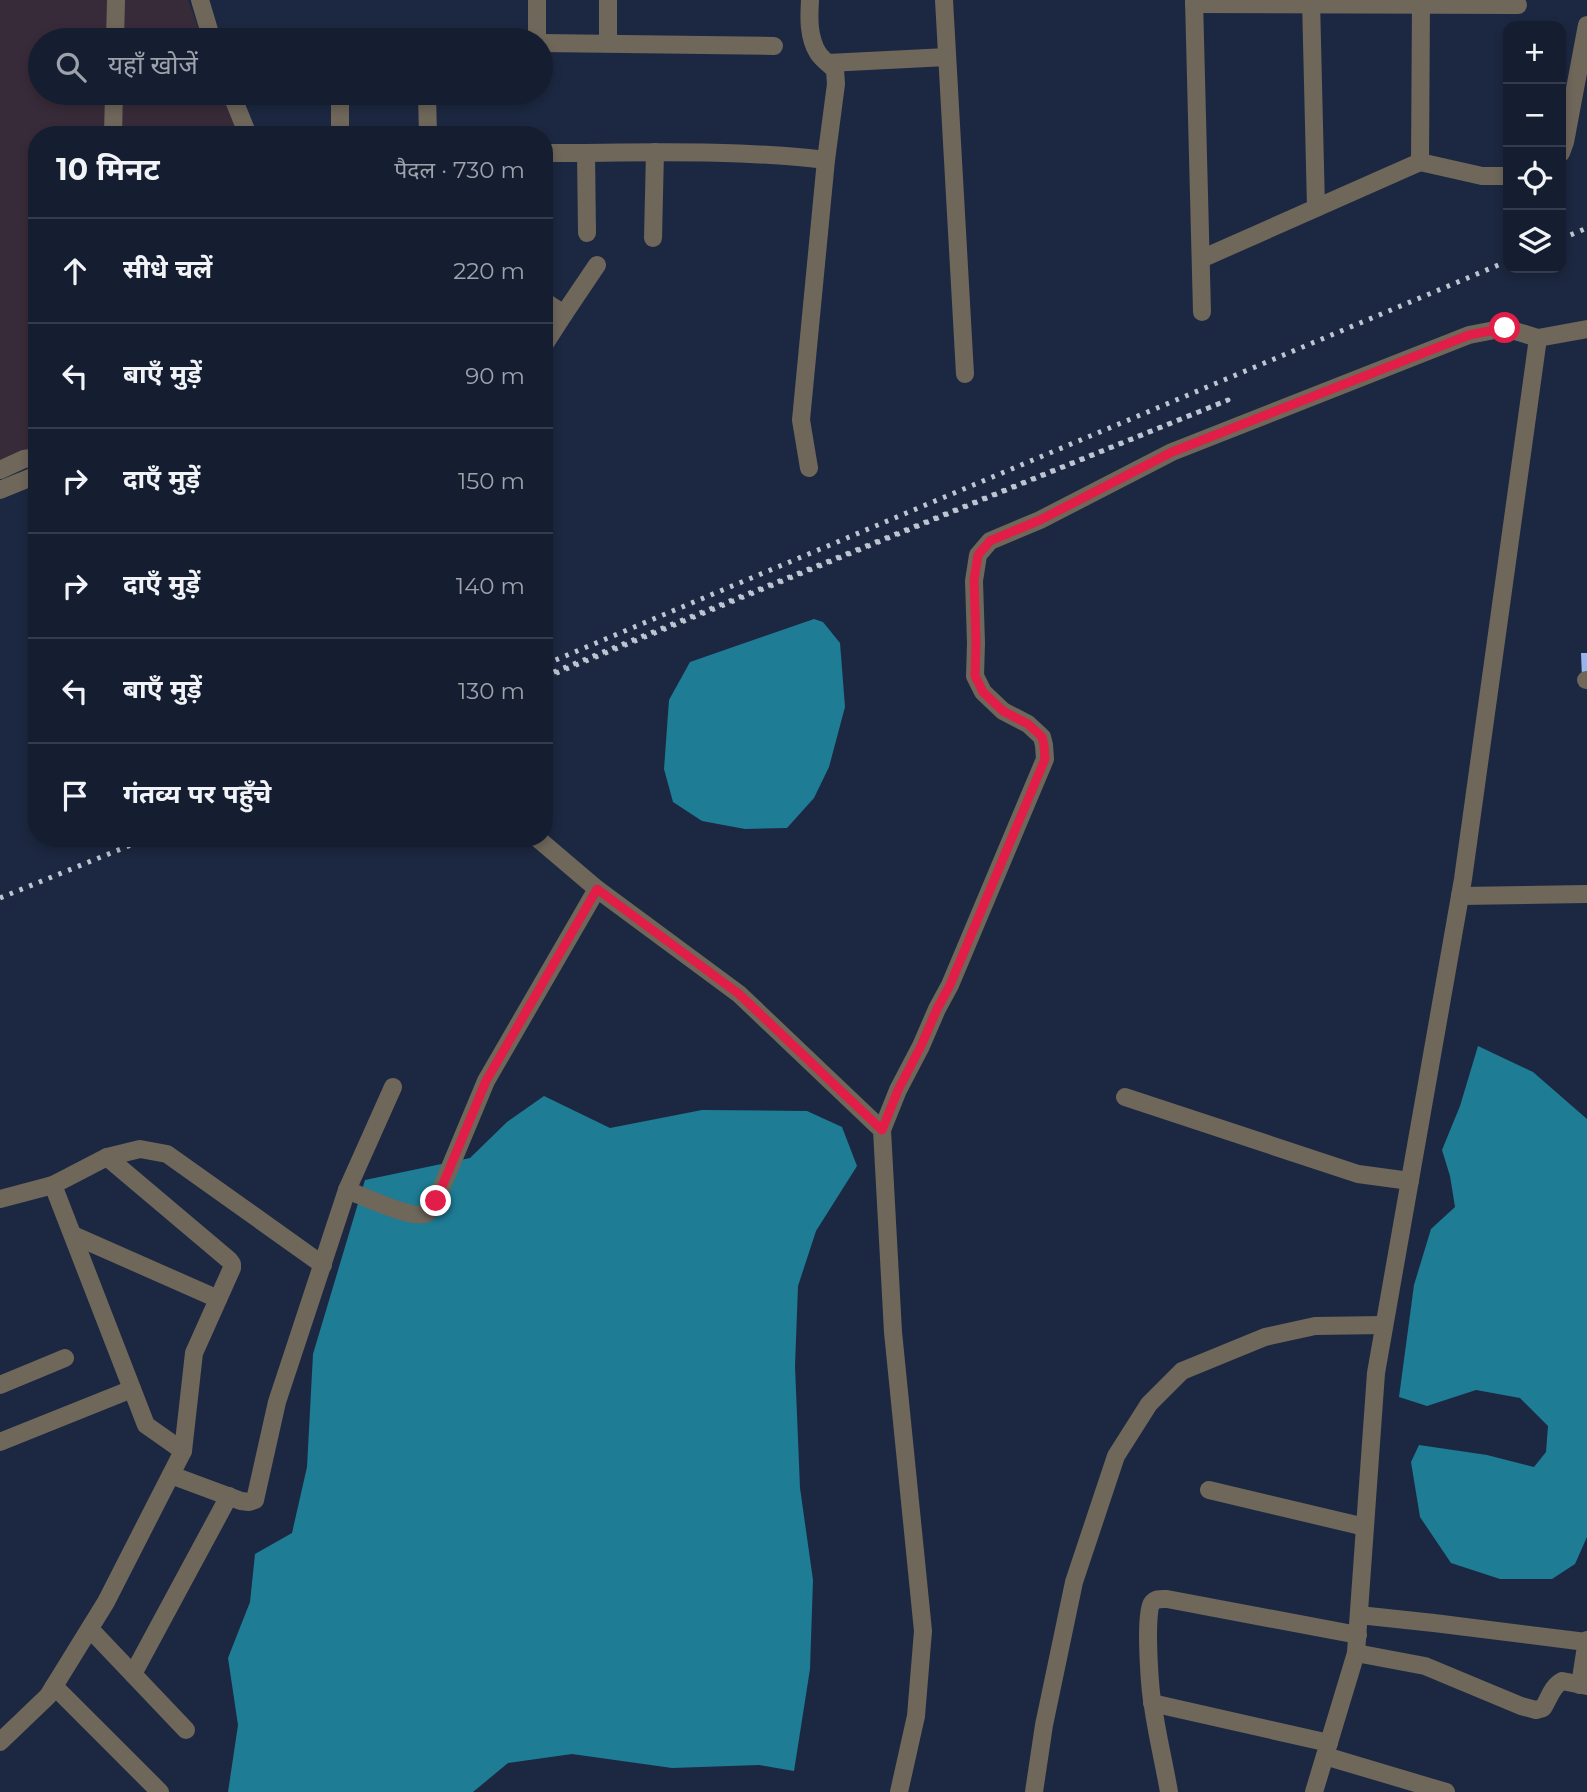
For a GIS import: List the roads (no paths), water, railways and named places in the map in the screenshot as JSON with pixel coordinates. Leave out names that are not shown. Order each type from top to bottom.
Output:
[{"type":"street","points":[[115,28],[116,0]]},
{"type":"street","points":[[201,0],[209,28]]},
{"type":"street","points":[[537,0],[538,28]]},
{"type":"street","points":[[608,0],[608,43]]},
{"type":"street","points":[[809,468],[801,420],[836,84],[835,70],[818,54],[812,39],[809,22],[810,0]]},
{"type":"street","points":[[944,0],[965,374]]},
{"type":"street","points":[[1202,312],[1194,2],[1421,2],[1518,5]]},
{"type":"street","points":[[1311,2],[1316,208]]},
{"type":"street","points":[[1420,162],[1421,2]]},
{"type":"street","points":[[1563,147],[1587,25]]},
{"type":"street","points":[[553,42],[774,46]]},
{"type":"street","points":[[828,63],[947,57]]},
{"type":"street","points":[[113,126],[114,105]]},
{"type":"street","points":[[235,105],[244,126]]},
{"type":"street","points":[[340,105],[340,126]]},
{"type":"street","points":[[428,105],[428,126]]},
{"type":"street","points":[[653,238],[655,152]]},
{"type":"street","points":[[553,153],[787,155],[826,160]]},
{"type":"street","points":[[586,153],[587,233]]},
{"type":"street","points":[[1200,259],[1420,162],[1482,176],[1503,176]]},
{"type":"street","points":[[553,331],[597,265]]},
{"type":"street","points":[[553,307],[564,314]]},
{"type":"street","points":[[899,1792],[916,1716],[923,1631],[893,1332],[882,1130],[898,1090],[950,985],[1045,759],[1042,737],[1028,724],[1003,711],[983,692],[975,676],[974,580],[978,555],[990,541],[1040,520],[1172,452],[1469,335],[1505,328],[1538,338],[1587,329]]},
{"type":"street","points":[[1314,1792],[1357,1644],[1376,1373],[1460,896],[1538,338]]},
{"type":"street","points":[[0,470],[28,458]]},
{"type":"street","points":[[2,485],[28,478]]},
{"type":"street","points":[[548,847],[597,889],[739,994],[882,1130]]},
{"type":"street","points":[[347,1191],[407,1213],[422,1215],[430,1210],[486,1081],[597,889]]},
{"type":"street","points":[[1460,896],[1587,894]]},
{"type":"street","points":[[171,1475],[240,1501],[255,1500],[277,1402],[347,1191],[393,1087]]},
{"type":"street","points":[[1125,1097],[1358,1174],[1410,1181]]},
{"type":"street","points":[[0,1199],[53,1185],[107,1157],[140,1149],[167,1154],[323,1265]]},
{"type":"street","points":[[0,1742],[48,1696],[106,1602],[183,1451],[194,1353],[232,1268],[232,1264],[107,1157]]},
{"type":"street","points":[[53,1185],[146,1425],[183,1451]]},
{"type":"street","points":[[73,1235],[218,1299]]},
{"type":"street","points":[[1034,1792],[1044,1726],[1074,1582],[1116,1456],[1149,1404],[1182,1371],[1265,1337],[1315,1326],[1384,1325]]},
{"type":"street","points":[[0,1385],[65,1359]]},
{"type":"street","points":[[0,1442],[132,1389]]},
{"type":"street","points":[[1209,1490],[1365,1527]]},
{"type":"street","points":[[132,1674],[229,1496]]},
{"type":"street","points":[[1169,1792],[1152,1703],[1147,1628],[1150,1607],[1156,1600],[1167,1599],[1357,1644],[1426,1666],[1536,1710],[1543,1708],[1559,1682],[1583,1686],[1587,1641],[1359,1615]]},
{"type":"street","points":[[90,1629],[186,1730]]},
{"type":"street","points":[[54,1686],[160,1792]]},
{"type":"street","points":[[1152,1703],[1327,1749],[1446,1792]]},
{"type":"water","points":[[814,619],[823,622],[840,643],[845,707],[829,767],[814,798],[787,828],[745,829],[702,821],[673,802],[664,769],[669,700],[690,662]]},
{"type":"water","points":[[1478,1046],[1533,1072],[1587,1119],[1587,1537],[1575,1564],[1552,1579],[1500,1579],[1451,1563],[1420,1517],[1411,1462],[1419,1445],[1487,1455],[1534,1467],[1546,1452],[1548,1426],[1520,1398],[1476,1390],[1427,1406],[1399,1397],[1414,1285],[1431,1229],[1455,1207],[1442,1150],[1460,1106]]},
{"type":"water","points":[[544,1096],[610,1128],[702,1110],[807,1111],[842,1127],[857,1166],[816,1231],[798,1286],[795,1366],[800,1488],[813,1580],[810,1669],[794,1771],[759,1765],[672,1768],[572,1754],[508,1763],[473,1792],[228,1792],[238,1725],[228,1658],[250,1602],[255,1554],[292,1533],[307,1467],[313,1354],[365,1180],[470,1158],[507,1122]]},
{"type":"railway","points":[[1566,237],[1587,228]]},
{"type":"railway","points":[[553,661],[1503,263]]},
{"type":"railway","points":[[553,672],[1228,400],[553,674]]},
{"type":"railway","points":[[0,898],[126,847]]}]
